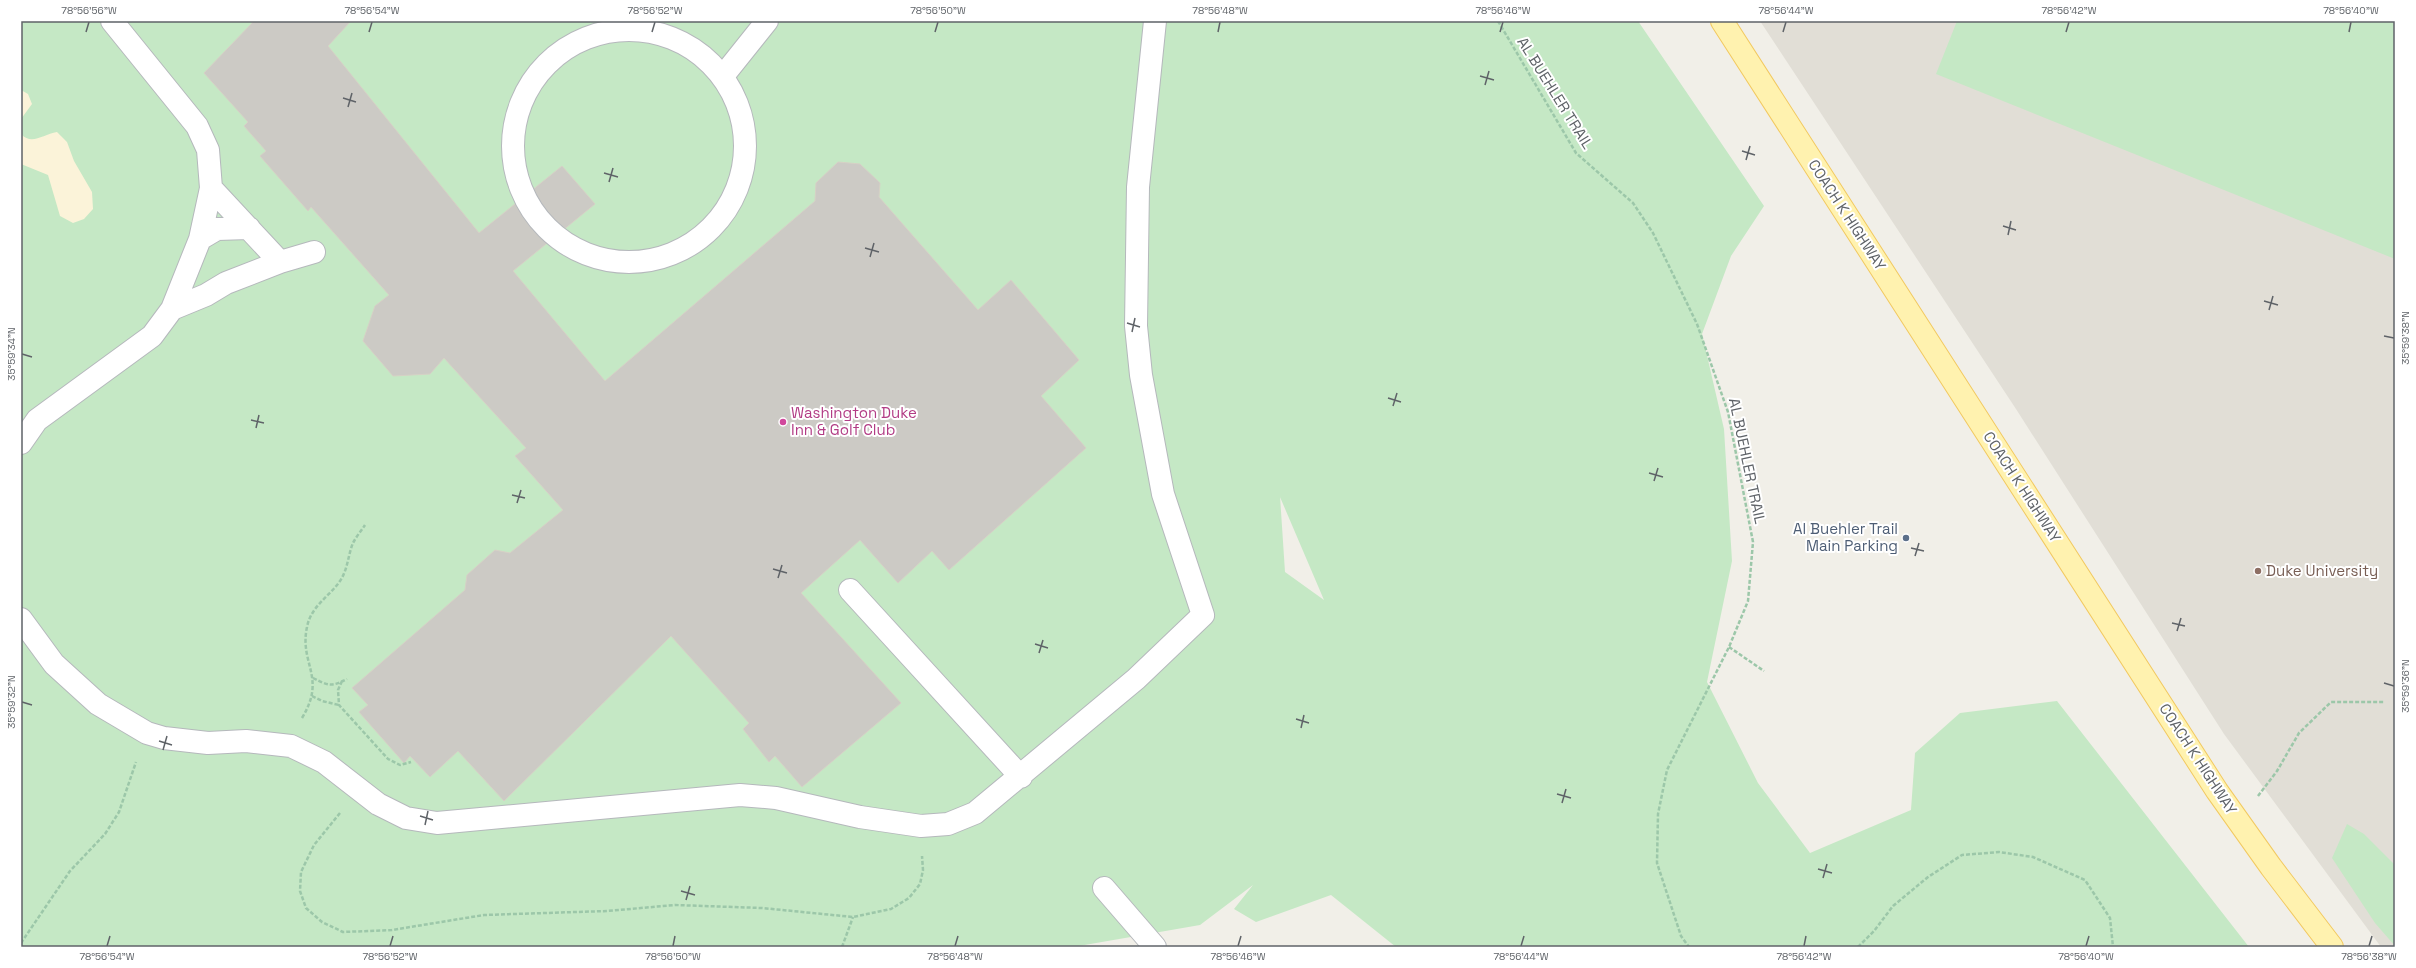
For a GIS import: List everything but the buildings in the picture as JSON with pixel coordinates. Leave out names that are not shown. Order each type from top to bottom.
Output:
[{"type":"main road","name":"COACH K HIGHWAY","points":[[1722,21],[2217,791],[2332,947]]},
{"type":"lane","points":[[21,443],[37,420],[152,336],[172,309],[200,239],[211,188],[208,150],[197,126],[112,21]]},
{"type":"lane","points":[[723,76],[767,21]]},
{"type":"lane","points":[[21,620],[54,664],[98,704],[147,733],[164,738],[208,743],[246,741],[291,746],[324,762],[378,804],[406,818],[437,823],[740,795],[776,798],[860,817],[921,826],[948,824],[975,813],[1136,679],[1203,615],[1163,494],[1141,375],[1136,326],[1138,187],[1155,21]]},
{"type":"lane","points":[[621,30],[650,32],[678,40],[703,56],[723,76],[738,102],[745,130],[745,160],[738,188],[725,214],[704,236],[692,244],[680,251],[652,261],[622,263],[593,257],[567,245],[544,226],[526,203],[516,175],[513,153],[515,117],[526,90],[543,66],[566,48],[592,35],[606,32],[621,30]]},
{"type":"lane","points":[[211,188],[280,262]]},
{"type":"lane","points":[[200,239],[217,229],[249,228]]},
{"type":"lane","points":[[172,309],[206,295],[226,283],[280,262],[314,252]]},
{"type":"lane","points":[[850,590],[1020,777]]},
{"type":"lane","points":[[1104,888],[1155,947]]},
{"type":"path","name":"AL BUEHLER TRAIL","points":[[1498,21],[1576,153],[1633,203],[1653,233],[1697,324],[1728,412],[1754,542],[1748,601],[1729,647],[1667,770],[1658,814],[1656,863],[1681,936],[1689,947]]},
{"type":"path","points":[[280,745],[300,720],[312,696],[313,678],[305,644],[310,616],[317,605],[340,581],[353,543],[365,526]]},
{"type":"path","points":[[1729,647],[1764,671]]},
{"type":"path","points":[[313,678],[335,686],[347,679]]},
{"type":"path","points":[[339,705],[338,690],[342,681]]},
{"type":"path","points":[[312,696],[322,701],[339,705],[388,759],[400,765],[411,762]]},
{"type":"path","points":[[2239,822],[2277,771],[2299,733],[2331,702],[2384,702]]},
{"type":"path","points":[[21,943],[70,871],[105,834],[119,812],[147,733]]},
{"type":"path","points":[[359,789],[314,845],[301,872],[300,891],[306,908],[322,922],[343,932],[392,930],[477,916],[607,911],[675,905],[762,908],[852,917],[891,909],[909,898],[916,888],[923,870],[921,826]]},
{"type":"path","points":[[1858,947],[1874,931],[1892,906],[1928,877],[1962,855],[1999,852],[2033,857],[2085,880],[2110,918],[2113,947]]},
{"type":"path","points":[[842,947],[852,917]]},
{"type":"shaded area","name":"Duke University","points":[[1760,21],[2395,21],[2395,947],[2381,947],[2224,734],[2016,409]]},
{"type":"green space","points":[[21,21],[1638,21],[1764,206],[1731,256],[1702,334],[1724,429],[1732,561],[1707,682],[1758,783],[1810,853],[1911,810],[1915,753],[1960,713],[2057,701],[2249,947],[1396,947],[1331,895],[1256,922],[1234,909],[1253,885],[1200,925],[1073,947],[21,947]],"holes":[[[1280,497],[1324,600],[1285,572]]]},
{"type":"green space","points":[[1957,21],[2395,21],[2395,259],[1936,74]]},
{"type":"green space","points":[[2347,824],[2364,834],[2395,865],[2395,946],[2375,923],[2332,858]]},
{"type":"sand","points":[[21,90],[28,94],[32,104],[21,119]]},
{"type":"sand","points":[[57,132],[67,142],[74,161],[92,192],[93,209],[84,219],[73,223],[60,216],[48,175],[21,164],[21,134],[29,139],[34,139]]},
{"type":"place","name":"Washington Duke Inn & Golf Club","points":[[783,422]]},
{"type":"place","name":"Al Buehler Trail Main Parking","points":[[1906,538]]},
{"type":"place","name":"Duke University","points":[[2258,571]]}]
